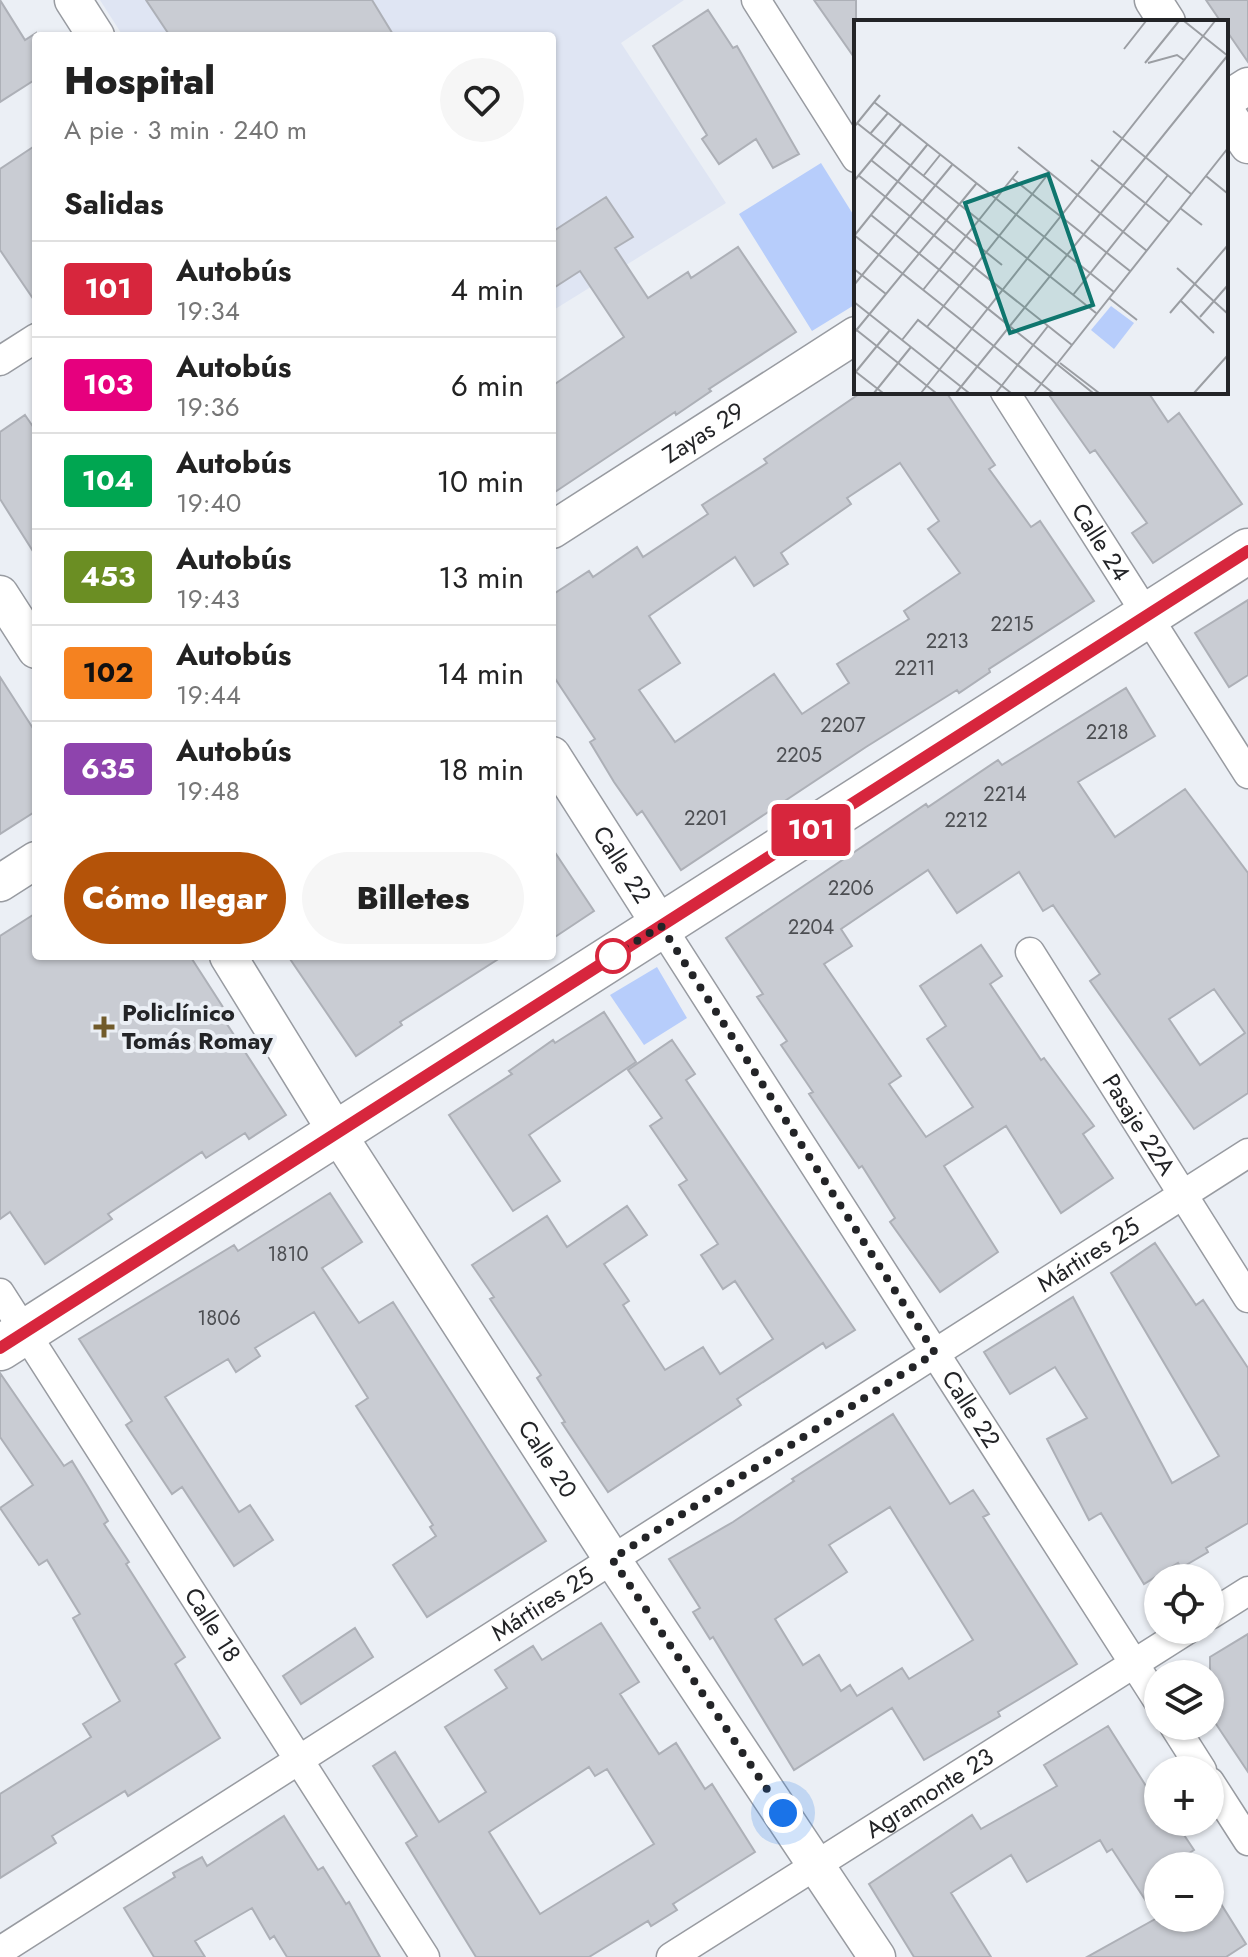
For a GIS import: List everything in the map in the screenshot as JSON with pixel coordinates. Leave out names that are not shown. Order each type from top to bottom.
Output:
[{"type":"main road","points":[[12,1340],[1248,551]]},
{"type":"street","points":[[73,0],[93,32]]},
{"type":"street","points":[[756,0],[854,155]]},
{"type":"street","points":[[1153,0],[1166,20]]},
{"type":"street","points":[[1228,99],[1248,86]]},
{"type":"street","points":[[1228,115],[1248,145]]},
{"type":"street","name":"Zayas 29","points":[[556,527],[854,336]]},
{"type":"street","points":[[0,361],[32,341]]},
{"type":"street","name":"Calle 24","points":[[1006,394],[1248,774]]},
{"type":"street","points":[[0,594],[32,644]]},
{"type":"street","name":"Calle 22","points":[[556,761],[1144,1679]]},
{"type":"street","points":[[0,883],[32,863]]},
{"type":"street","name":"Pasaje 22A","points":[[1030,952],[1248,1298]]},
{"type":"street","name":"Calle 20","points":[[230,960],[337,1133],[612,1559],[877,1957]]},
{"type":"street","name":"Mártires 25","points":[[0,1951],[1248,1153]]},
{"type":"street","name":"Calle 18","points":[[0,1293],[12,1340],[299,1760],[425,1957]]},
{"type":"street","points":[[1224,1606],[1248,1591]]},
{"type":"street","name":"Agramonte 23","points":[[671,1957],[1165,1644]]},
{"type":"street","points":[[1224,1804],[1248,1841]]},
{"type":"shaded area","points":[[100,0],[684,0],[621,43],[726,203],[556,309],[556,32],[120,32]]},
{"type":"shaded area","points":[[821,163],[854,216],[854,305],[812,331],[739,214]]},
{"type":"shaded area","points":[[657,967],[687,1018],[644,1045],[610,995]]},
{"type":"building","points":[[0,0],[25,40],[32,36],[32,82],[0,102]]},
{"type":"building","points":[[146,0],[372,0],[392,32],[167,32]]},
{"type":"building","points":[[814,0],[856,0],[854,57]]},
{"type":"building","points":[[1206,0],[1248,0],[1248,62],[1228,33],[1228,20],[1220,20]]},
{"type":"building","points":[[708,10],[733,48],[737,46],[799,154],[773,168],[756,139],[719,164],[702,139],[707,135],[653,46]]},
{"type":"building","points":[[32,148],[32,297],[0,250],[0,169]]},
{"type":"building","points":[[606,197],[633,237],[615,248],[648,298],[688,272],[691,278],[738,247],[796,332],[709,389],[711,391],[676,415],[675,412],[556,491],[556,383],[624,337],[580,271],[556,286],[556,229]]},
{"type":"building","points":[[859,394],[947,394],[995,465],[989,469],[1031,527],[1040,521],[1094,601],[989,669],[990,672],[959,693],[957,690],[866,747],[681,870],[642,811],[637,815],[614,782],[590,742],[595,739],[556,680],[556,592],[589,571],[593,577],[637,547],[643,557],[708,514],[702,505],[767,463],[764,459]],"holes":[[[900,463],[939,521],[928,529],[960,573],[904,611],[909,619],[837,664],[849,683],[802,714],[774,674],[675,742],[639,690],[680,663],[649,616],[735,557],[754,586],[788,564],[781,553],[851,504],[847,498]]]},
{"type":"building","points":[[1048,394],[1149,394],[1168,422],[1179,413],[1242,504],[1153,563],[1132,533],[1147,523],[1095,450],[1090,453]]},
{"type":"building","points":[[25,415],[32,425],[32,550],[0,499],[0,432]]},
{"type":"building","points":[[1248,600],[1248,675],[1229,687],[1195,633]]},
{"type":"building","points":[[0,677],[32,727],[32,814],[0,834]]},
{"type":"building","points":[[1126,688],[1155,736],[1078,782],[1115,837],[1185,789],[1248,873],[1248,1093],[1194,1129],[1090,981],[1100,974],[1053,905],[1043,911],[1019,872],[957,913],[928,870],[841,929],[852,946],[824,964],[901,1076],[889,1084],[926,1137],[973,1107],[927,1039],[946,1026],[920,986],[981,945],[1002,976],[990,984],[1041,1060],[1044,1058],[1094,1126],[1083,1134],[1113,1178],[1061,1213],[1006,1126],[944,1166],[998,1252],[940,1292],[890,1222],[895,1218],[862,1166],[859,1168],[809,1094],[813,1092],[781,1045],[787,1041],[757,997],[763,994],[726,938],[926,804],[928,807],[998,760],[1002,765]],"holes":[[[1214,989],[1245,1033],[1200,1065],[1169,1019]]]},
{"type":"building","points":[[556,854],[594,911],[556,936]]},
{"type":"building","points":[[32,916],[32,960],[193,960],[228,1015],[223,1018],[286,1115],[249,1139],[245,1133],[206,1158],[202,1152],[108,1214],[112,1219],[45,1264],[10,1212],[0,1219],[0,936]]},
{"type":"building","points":[[291,960],[497,960],[400,1022],[402,1025],[356,1056]]},
{"type":"building","points":[[604,1012],[636,1062],[529,1135],[560,1181],[513,1211],[449,1115],[512,1074],[509,1071],[553,1040],[555,1043]]},
{"type":"building","points":[[672,1040],[695,1074],[686,1080],[855,1330],[826,1348],[823,1343],[737,1399],[741,1405],[608,1492],[562,1423],[565,1422],[537,1378],[541,1375],[490,1299],[494,1297],[472,1265],[547,1216],[567,1247],[627,1206],[647,1235],[604,1264],[629,1301],[623,1305],[665,1370],[703,1347],[720,1374],[773,1339],[735,1281],[723,1289],[701,1255],[718,1244],[679,1185],[687,1180],[650,1126],[662,1118],[628,1070]]},
{"type":"building","points":[[330,1193],[362,1242],[322,1268],[359,1323],[393,1302],[546,1541],[427,1617],[393,1565],[436,1536],[430,1527],[433,1525],[356,1406],[368,1398],[314,1312],[255,1348],[260,1356],[236,1372],[228,1359],[165,1397],[239,1512],[250,1505],[273,1540],[234,1566],[182,1487],[172,1494],[126,1425],[132,1421],[79,1339],[234,1245],[238,1251]]},
{"type":"building","points":[[1155,1243],[1196,1305],[1203,1300],[1248,1368],[1248,1523],[1206,1548],[1208,1552],[1188,1564],[1144,1564],[1144,1584],[1101,1513],[1089,1520],[1047,1439],[1087,1418],[1055,1367],[1010,1394],[984,1352],[1073,1297],[1172,1483],[1219,1456],[1111,1273]]},
{"type":"building","points":[[0,1373],[64,1466],[72,1461],[88,1487],[108,1521],[104,1524],[129,1562],[126,1564],[185,1657],[175,1664],[220,1738],[128,1796],[125,1791],[52,1836],[56,1843],[0,1878],[0,1794],[91,1737],[83,1724],[120,1701],[73,1618],[80,1614],[47,1560],[39,1565],[0,1508],[33,1485],[0,1437]]},
{"type":"building","points":[[893,1414],[950,1504],[973,1490],[989,1514],[983,1517],[1077,1664],[998,1712],[1000,1716],[924,1760],[892,1708],[794,1770],[713,1637],[710,1639],[693,1612],[700,1608],[669,1559],[733,1522],[794,1481],[792,1479]],"holes":[[[890,1507],[973,1640],[909,1679],[902,1668],[857,1696],[850,1685],[841,1691],[819,1655],[803,1665],[775,1619],[847,1572],[829,1545]]]},
{"type":"building","points":[[601,1623],[639,1682],[620,1694],[659,1754],[676,1743],[705,1789],[712,1784],[755,1852],[673,1904],[677,1910],[651,1926],[648,1921],[589,1957],[476,1957],[406,1843],[417,1836],[373,1766],[395,1752],[439,1822],[486,1792],[445,1727],[507,1688],[495,1670],[533,1646],[542,1660]],"holes":[[[589,1767],[595,1776],[607,1769],[654,1844],[540,1914],[489,1832]]]},
{"type":"building","points":[[355,1628],[373,1657],[301,1704],[283,1676]]},
{"type":"building","points":[[1248,1634],[1248,1772],[1224,1736],[1224,1660],[1210,1660],[1210,1657]]},
{"type":"building","points":[[1108,1726],[1144,1783],[1144,1836],[1185,1836],[1194,1850],[1144,1852],[1144,1898],[1112,1849],[1107,1852],[1100,1840],[1027,1882],[1011,1855],[951,1893],[991,1957],[914,1957],[869,1884],[972,1815],[981,1829],[1057,1786],[1044,1765]]},
{"type":"building","points":[[284,1816],[318,1870],[323,1867],[346,1904],[349,1902],[380,1957],[287,1957],[274,1936],[270,1939],[252,1908],[195,1941],[205,1957],[154,1957],[124,1908],[175,1877],[173,1873],[202,1857],[207,1866]]},
{"type":"building","points":[[1224,1909],[1246,1944],[1226,1957],[1087,1957],[1144,1925],[1144,1932],[1224,1932]]},
{"type":"bus line","name":"101","points":[[0,1348],[1248,551]]},
{"type":"place","name":"Policlínico Tomás Romay","points":[[104,1027]]},
{"type":"route","points":[[613,956],[661,926],[935,1353],[612,1559],[783,1813]]}]
